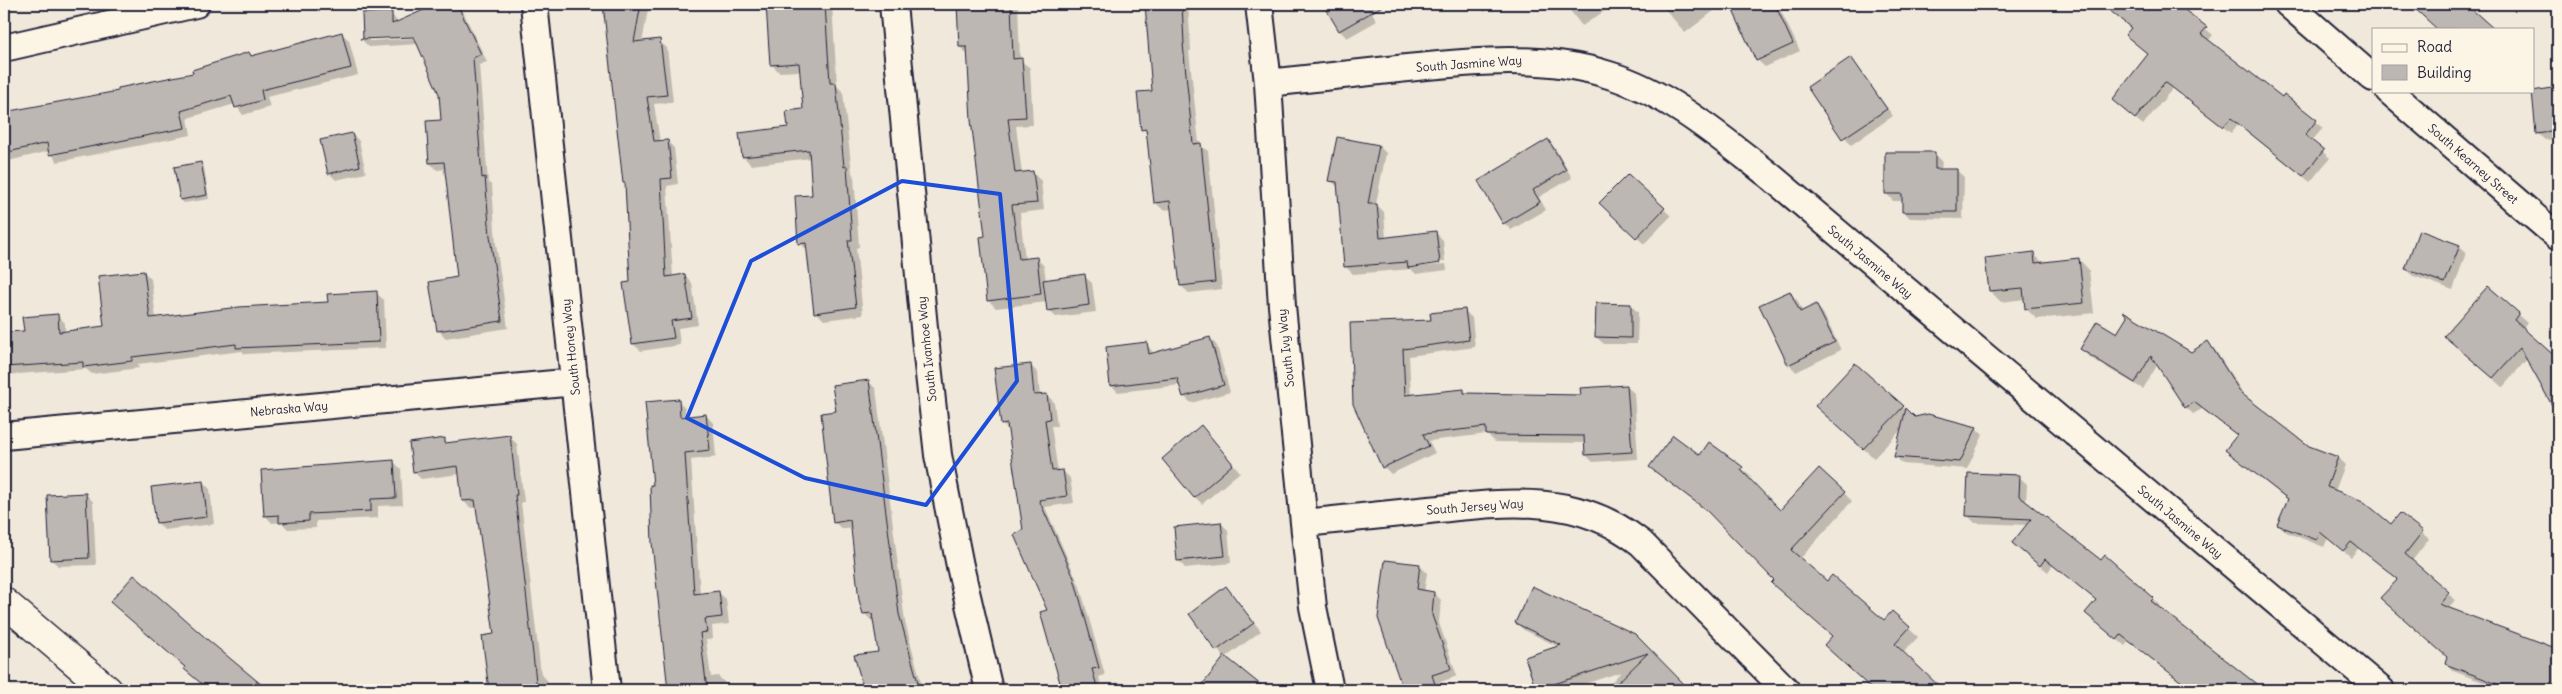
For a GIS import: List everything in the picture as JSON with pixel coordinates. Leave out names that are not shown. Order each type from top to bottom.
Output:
[{"type":"main road","points":[[4,602],[108,690]]},
{"type":"street","points":[[4,48],[196,4]]},
{"type":"street","name":"South Honey Way","points":[[534,4],[607,690]]},
{"type":"street","name":"South Ivanhoe Way","points":[[893,4],[938,455],[960,566],[989,690]]},
{"type":"street","name":"South Ivy Way","points":[[1259,4],[1268,83],[1282,306],[1304,523],[1313,607],[1330,690]]},
{"type":"street","points":[[2288,4],[2372,77]]},
{"type":"street","name":"South Jasmine Way","points":[[1268,83],[1498,60],[1538,61],[1609,75],[1667,102],[1710,130],[1769,175],[2381,690]]},
{"type":"street","name":"South Kearney Street","points":[[2390,92],[2558,236]]},
{"type":"street","name":"Nebraska Way","points":[[4,436],[575,382]]},
{"type":"street","name":"South Jersey Way","points":[[1304,523],[1493,504],[1544,503],[1572,509],[1604,520],[1641,543],[1786,690]]},
{"type":"highlighted area","points":[[902,181],[1000,194],[1017,381],[926,505],[805,478],[687,418],[751,261]]},
{"type":"building","points":[[437,4],[457,4],[481,54],[473,58],[482,178],[485,177],[490,236],[502,321],[437,331],[429,282],[457,277],[444,162],[429,163],[426,121],[441,120],[439,94],[414,37],[360,39],[363,38],[362,13],[392,12],[392,24]]},
{"type":"building","points":[[603,4],[641,4],[634,42],[660,39],[667,95],[647,97],[654,141],[668,140],[672,178],[661,179],[666,277],[685,274],[692,318],[671,321],[674,338],[632,344],[623,283],[630,282],[625,183],[623,183]]},
{"type":"building","points":[[766,4],[825,4],[830,83],[836,83],[844,167],[847,166],[852,240],[848,240],[856,307],[814,313],[806,243],[798,244],[795,196],[812,195],[809,150],[742,157],[739,133],[788,127],[786,111],[803,109],[799,63],[770,65]]},
{"type":"building","points":[[957,4],[1011,4],[1013,59],[1022,58],[1026,117],[1008,118],[1015,173],[1033,171],[1037,203],[1012,205],[1019,259],[1037,257],[1041,294],[987,301],[980,237],[985,236],[971,120],[967,47],[959,47]]},
{"type":"building","points":[[1145,4],[1182,4],[1183,44],[1193,144],[1201,143],[1215,282],[1180,286],[1170,201],[1154,203],[1146,129],[1141,130],[1137,92],[1152,91]]},
{"type":"building","points":[[1323,4],[1386,4],[1339,31]]},
{"type":"building","points":[[1730,4],[1775,4],[1793,44],[1756,61]]},
{"type":"building","points":[[2102,4],[2177,4],[2207,27],[2201,34],[2282,97],[2284,94],[2317,120],[2305,135],[2324,150],[2303,176],[2231,118],[2223,127],[2165,82],[2135,119],[2112,100],[2148,54],[2125,35],[2131,28]]},
{"type":"building","points":[[2410,4],[2466,4],[2493,28],[2436,28]]},
{"type":"building","points":[[342,32],[351,68],[261,90],[263,100],[235,108],[231,96],[181,111],[185,128],[49,155],[47,143],[4,153],[4,112],[118,91],[118,88],[193,73],[192,70],[249,52],[251,56]]},
{"type":"building","points":[[1851,57],[1887,109],[1842,139],[1807,87]]},
{"type":"building","points":[[2558,87],[2558,131],[2536,134],[2532,92]]},
{"type":"building","points":[[352,133],[360,166],[328,174],[320,140]]},
{"type":"building","points":[[1337,137],[1379,145],[1368,204],[1377,204],[1380,238],[1436,231],[1440,263],[1408,268],[1407,262],[1344,267],[1337,182],[1328,181]]},
{"type":"building","points":[[1548,139],[1566,170],[1533,190],[1540,202],[1503,224],[1478,181]]},
{"type":"building","points":[[1885,152],[1935,152],[1935,169],[1957,169],[1957,212],[1902,212],[1902,194],[1885,194]]},
{"type":"building","points":[[201,162],[207,195],[180,200],[174,167]]},
{"type":"building","points":[[1628,174],[1665,208],[1636,238],[1599,203]]},
{"type":"building","points":[[2419,230],[2460,245],[2445,283],[2405,269]]},
{"type":"building","points":[[2034,252],[2035,263],[2079,258],[2084,303],[2025,309],[2023,288],[1989,291],[1985,258]]},
{"type":"building","points":[[144,271],[150,318],[239,307],[328,302],[327,294],[377,291],[379,342],[236,348],[236,344],[132,357],[132,361],[83,367],[83,362],[4,367],[4,332],[24,331],[22,317],[58,314],[59,332],[104,326],[98,276]]},
{"type":"building","points":[[1085,274],[1089,305],[1047,311],[1043,280]]},
{"type":"building","points":[[2488,286],[2519,313],[2514,320],[2558,359],[2558,416],[2520,348],[2493,378],[2444,336]]},
{"type":"building","points":[[1790,291],[1800,312],[1816,304],[1835,342],[1788,365],[1759,305]]},
{"type":"building","points":[[1596,303],[1631,304],[1631,338],[1595,337]]},
{"type":"building","points":[[1465,309],[1469,340],[1403,349],[1405,395],[1464,389],[1464,393],[1581,395],[1580,388],[1627,385],[1632,452],[1585,455],[1584,436],[1486,435],[1486,427],[1423,434],[1429,446],[1382,468],[1353,404],[1350,323],[1431,320],[1430,313]]},
{"type":"building","points":[[2123,311],[2191,352],[2208,341],[2241,393],[2309,446],[2338,457],[2327,487],[2363,501],[2391,524],[2400,513],[2423,531],[2405,554],[2449,592],[2439,604],[2558,649],[2558,690],[2513,690],[2445,664],[2447,657],[2380,598],[2398,579],[2351,542],[2343,551],[2320,532],[2317,540],[2277,525],[2288,499],[2225,450],[2237,435],[2194,402],[2185,408],[2151,356],[2135,383],[2080,349],[2097,321],[2117,333],[2127,317]]},
{"type":"building","points":[[1210,337],[1224,385],[1183,397],[1177,378],[1110,386],[1106,347],[1147,342],[1149,354]]},
{"type":"building","points":[[1855,363],[1904,406],[1863,449],[1815,406]]},
{"type":"building","points":[[1031,364],[1034,395],[1047,394],[1050,419],[1045,420],[1052,471],[1063,470],[1067,496],[1039,500],[1074,578],[1099,668],[1092,669],[1098,690],[1062,690],[1040,612],[1047,610],[1014,535],[1023,530],[1007,424],[1001,425],[994,368]]},
{"type":"building","points":[[869,380],[899,614],[920,690],[864,690],[854,655],[878,652],[872,613],[863,614],[859,600],[850,520],[833,523],[821,413],[836,411],[832,385]]},
{"type":"building","points":[[679,399],[680,417],[706,414],[710,450],[685,453],[694,594],[719,591],[722,617],[705,619],[707,632],[700,633],[707,690],[668,690],[652,543],[650,485],[653,485],[645,402]]},
{"type":"building","points":[[1906,408],[1915,417],[1928,414],[1977,427],[1960,462],[1894,457]]},
{"type":"building","points":[[1201,425],[1233,464],[1194,498],[1162,459]]},
{"type":"building","points":[[510,435],[537,690],[489,690],[482,636],[494,634],[475,500],[462,501],[458,466],[413,472],[409,443],[445,438],[445,443]]},
{"type":"building","points":[[1673,435],[1700,455],[1709,442],[1743,467],[1741,470],[1780,510],[1819,468],[1845,492],[1791,550],[1827,581],[1832,575],[1884,620],[1892,611],[1910,627],[1895,644],[1943,690],[1873,690],[1824,645],[1832,636],[1771,583],[1774,580],[1705,509],[1649,467]]},
{"type":"building","points":[[394,460],[396,498],[371,499],[371,511],[309,514],[309,521],[279,523],[279,515],[264,516],[261,470]]},
{"type":"building","points":[[1968,473],[2020,475],[2019,496],[2101,560],[2105,555],[2154,598],[2151,601],[2264,690],[2192,690],[2121,635],[2117,640],[2085,613],[2096,600],[2045,559],[2040,566],[2012,543],[2031,519],[1966,516]]},
{"type":"building","points":[[203,481],[207,517],[156,523],[151,487]]},
{"type":"building","points":[[86,493],[89,558],[50,560],[47,495]]},
{"type":"building","points":[[1221,522],[1225,556],[1177,561],[1174,527]]},
{"type":"building","points":[[1385,560],[1420,564],[1417,589],[1434,592],[1432,615],[1451,669],[1432,675],[1437,690],[1403,690],[1378,618]]},
{"type":"building","points":[[134,575],[268,690],[209,690],[184,669],[185,667],[110,602]]},
{"type":"building","points":[[1226,586],[1254,623],[1216,651],[1189,614]]},
{"type":"building","points":[[1532,586],[1635,634],[1690,690],[1610,690],[1648,653],[1536,690],[1525,657],[1561,645],[1515,623]]},
{"type":"building","points":[[1225,656],[1267,690],[1198,690]]}]
